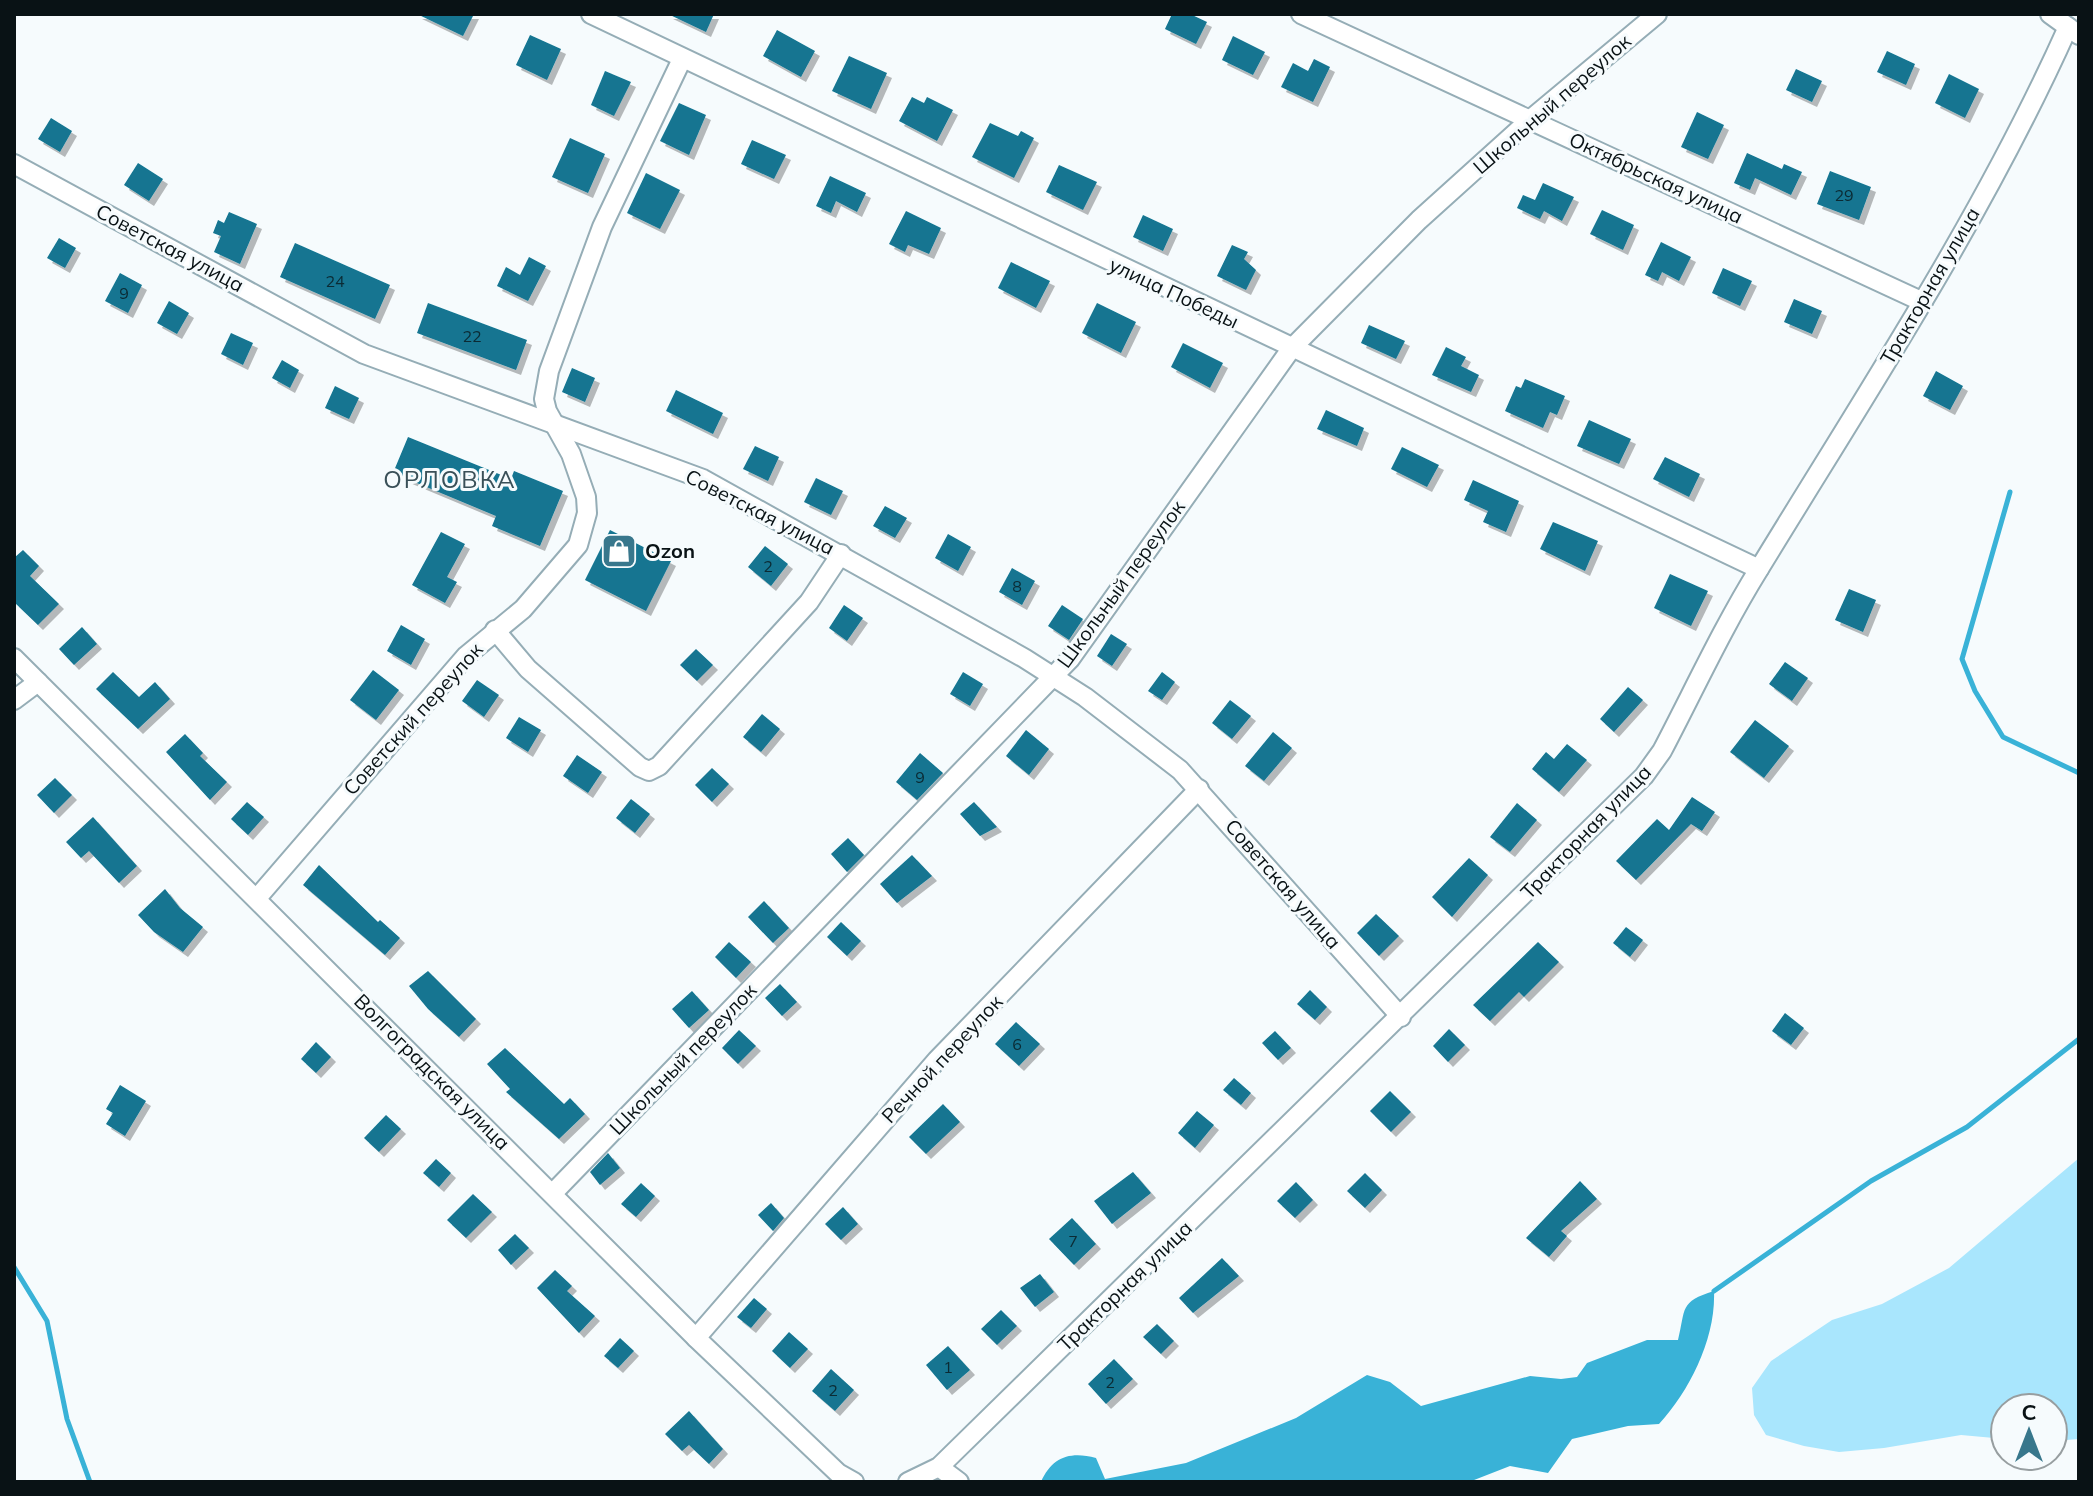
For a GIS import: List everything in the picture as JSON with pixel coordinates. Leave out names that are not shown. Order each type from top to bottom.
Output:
[{"type":"street","name":"улица Победы","points":[[591,14],[1759,569]]},
{"type":"street","name":"Октябрьская улица","points":[[1301,14],[1923,302]]},
{"type":"street","name":"Школьный переулок","points":[[553,1193],[1053,677],[1083,642],[1291,349],[1419,220],[1531,119],[1657,14]]},
{"type":"street","points":[[2050,14],[2074,31]]},
{"type":"street","name":"Тракторная улица","points":[[908,1482],[939,1467],[1644,776],[1662,751],[1759,569],[1923,302],[2074,31]]},
{"type":"street","name":"Советский переулок","points":[[257,898],[466,656],[523,609],[564,565],[583,530],[586,497],[544,399],[554,356],[602,227],[682,59]]},
{"type":"street","name":"Советская улица","points":[[14,164],[364,354],[703,479],[841,554],[1053,677],[1180,770],[1401,1017]]},
{"type":"street","points":[[495,630],[528,669],[640,767],[649,771],[659,766],[809,602],[841,554]]},
{"type":"street","name":"Волгоградская улица","points":[[14,658],[696,1338],[838,1473],[854,1482]]},
{"type":"street","points":[[14,700],[38,682]]},
{"type":"street","name":"Речной переулок","points":[[696,1338],[937,1060],[1199,789]]},
{"type":"street","points":[[939,1467],[959,1482]]},
{"type":"shaded area","points":[[2079,1158],[2079,1439],[2069,1440],[2069,1392],[1989,1392],[1989,1438],[1961,1435],[1839,1452],[1766,1435],[1754,1415],[1752,1388],[1771,1361],[1832,1320],[1882,1304],[1949,1268]]},
{"type":"shaded area","points":[[1714,1291],[1711,1327],[1699,1362],[1681,1395],[1659,1424],[1628,1426],[1572,1439],[1548,1473],[1510,1466],[1469,1482],[1041,1482],[1056,1462],[1070,1456],[1096,1458],[1105,1479],[1186,1463],[1296,1418],[1367,1375],[1390,1382],[1421,1406],[1530,1376],[1577,1377],[1587,1363],[1647,1340],[1678,1340],[1689,1303]]},
{"type":"building","points":[[417,14],[474,14],[463,36]]},
{"type":"building","points":[[668,14],[714,14],[706,32]]},
{"type":"building","points":[[1172,14],[1190,14],[1207,22],[1196,44],[1165,29]]},
{"type":"building","points":[[777,30],[815,51],[801,77],[763,56]]},
{"type":"building","points":[[530,35],[561,49],[547,80],[516,65]]},
{"type":"building","points":[[1233,36],[1265,52],[1253,75],[1222,60]]},
{"type":"building","points":[[1887,51],[1915,64],[1906,85],[1877,72]]},
{"type":"building","points":[[849,56],[887,73],[871,109],[832,91]]},
{"type":"building","points":[[1314,59],[1330,67],[1313,102],[1281,87],[1293,63],[1308,71]]},
{"type":"building","points":[[1796,69],[1822,81],[1812,102],[1786,90]]},
{"type":"building","points":[[605,71],[631,82],[614,116],[591,105]]},
{"type":"building","points":[[1949,74],[1979,89],[1965,118],[1935,103]]},
{"type":"building","points":[[912,97],[924,103],[927,97],[953,110],[937,141],[899,121]]},
{"type":"building","points":[[679,103],[706,115],[689,155],[660,141]]},
{"type":"building","points":[[1697,112],[1724,125],[1708,159],[1681,147]]},
{"type":"building","points":[[51,118],[72,131],[60,152],[38,139]]},
{"type":"building","points":[[990,123],[1018,136],[1021,131],[1034,138],[1014,178],[972,157]]},
{"type":"building","points":[[570,138],[605,154],[588,193],[552,177]]},
{"type":"building","points":[[752,140],[786,155],[774,179],[741,164]]},
{"type":"building","points":[[1747,153],[1782,169],[1784,164],[1802,172],[1791,195],[1755,178],[1750,190],[1734,183]]},
{"type":"building","points":[[138,163],[163,179],[149,201],[124,185]]},
{"type":"building","points":[[1059,165],[1097,182],[1083,210],[1046,192]]},
{"type":"building","points":[[1830,171],[1871,187],[1859,220],[1817,204]]},
{"type":"building","points":[[646,173],[680,190],[660,229],[627,213]]},
{"type":"building","points":[[830,176],[866,193],[857,212],[836,201],[831,213],[816,206]]},
{"type":"building","points":[[1543,183],[1574,197],[1562,221],[1544,211],[1540,219],[1517,208],[1523,195],[1535,200]]},
{"type":"building","points":[[1602,210],[1634,225],[1623,250],[1590,234]]},
{"type":"building","points":[[906,211],[941,228],[929,254],[908,245],[905,252],[889,244]]},
{"type":"building","points":[[229,212],[257,224],[240,264],[214,252],[221,236],[213,233],[218,220],[224,223]]},
{"type":"building","points":[[1143,215],[1173,229],[1163,251],[1133,237]]},
{"type":"building","points":[[59,238],[76,248],[65,268],[47,258]]},
{"type":"building","points":[[1661,242],[1691,257],[1679,281],[1662,272],[1658,281],[1645,275]]},
{"type":"building","points":[[295,243],[390,285],[375,319],[280,277]]},
{"type":"building","points":[[1232,245],[1248,252],[1244,259],[1256,270],[1246,290],[1217,276]]},
{"type":"building","points":[[529,257],[546,266],[528,301],[497,286],[506,267],[520,275]]},
{"type":"building","points":[[1011,262],[1050,281],[1036,308],[998,288]]},
{"type":"building","points":[[1723,268],[1752,281],[1740,306],[1712,293]]},
{"type":"building","points":[[120,273],[142,285],[128,313],[105,301]]},
{"type":"building","points":[[1794,299],[1822,311],[1812,334],[1784,322]]},
{"type":"building","points":[[169,301],[189,313],[177,334],[157,323]]},
{"type":"building","points":[[428,303],[527,340],[516,370],[417,333]]},
{"type":"building","points":[[1097,303],[1136,322],[1121,353],[1082,333]]},
{"type":"building","points":[[1369,325],[1405,341],[1396,359],[1361,343]]},
{"type":"building","points":[[231,333],[253,343],[243,365],[221,354]]},
{"type":"building","points":[[1183,343],[1223,363],[1210,388],[1171,367]]},
{"type":"building","points":[[1446,347],[1466,357],[1461,366],[1479,375],[1471,392],[1432,375]]},
{"type":"building","points":[[282,360],[299,370],[290,388],[272,378]]},
{"type":"building","points":[[572,368],[595,378],[585,402],[562,392]]},
{"type":"building","points":[[1936,371],[1963,386],[1950,410],[1923,396]]},
{"type":"building","points":[[1525,379],[1565,396],[1557,415],[1550,412],[1543,428],[1505,411],[1516,386],[1521,388]]},
{"type":"building","points":[[335,386],[359,398],[349,419],[325,408]]},
{"type":"building","points":[[676,390],[723,413],[713,434],[666,411]]},
{"type":"building","points":[[1326,410],[1364,428],[1357,446],[1317,429]]},
{"type":"building","points":[[1589,420],[1631,439],[1619,464],[1577,446]]},
{"type":"building","points":[[408,437],[511,479],[514,471],[563,491],[540,546],[492,526],[496,516],[393,473]]},
{"type":"building","points":[[755,446],[779,457],[768,481],[743,469]]},
{"type":"building","points":[[1402,447],[1439,465],[1427,487],[1391,469]]},
{"type":"building","points":[[1665,457],[1700,474],[1689,497],[1653,479]]},
{"type":"building","points":[[816,478],[843,491],[831,515],[804,502]]},
{"type":"building","points":[[1473,480],[1519,501],[1506,532],[1483,522],[1488,511],[1464,500]]},
{"type":"building","points":[[885,506],[907,518],[895,538],[873,526]]},
{"type":"building","points":[[1553,522],[1598,541],[1585,571],[1540,549]]},
{"type":"building","points":[[610,530],[671,561],[646,611],[585,580]]},
{"type":"building","points":[[441,532],[465,544],[447,577],[457,582],[445,603],[412,585]]},
{"type":"building","points":[[948,534],[971,547],[958,571],[935,558]]},
{"type":"building","points":[[765,546],[788,564],[771,586],[748,567]]},
{"type":"building","points":[[23,550],[39,566],[30,576],[59,604],[38,625],[14,602],[14,558]]},
{"type":"building","points":[[1012,568],[1035,581],[1022,605],[999,592]]},
{"type":"building","points":[[1670,574],[1708,591],[1691,626],[1654,608]]},
{"type":"building","points":[[1849,589],[1876,600],[1863,632],[1835,620]]},
{"type":"building","points":[[844,605],[863,618],[847,641],[829,628]]},
{"type":"building","points":[[1062,605],[1083,619],[1069,640],[1048,626]]},
{"type":"building","points":[[401,625],[425,639],[411,665],[387,651]]},
{"type":"building","points":[[82,627],[97,644],[74,665],[59,649]]},
{"type":"building","points":[[1111,634],[1127,644],[1112,666],[1097,656]]},
{"type":"building","points":[[696,649],[713,665],[697,681],[680,665]]},
{"type":"building","points":[[1785,662],[1808,678],[1792,701],[1769,684]]},
{"type":"building","points":[[373,670],[399,690],[376,720],[350,700]]},
{"type":"building","points":[[113,672],[139,697],[155,682],[170,699],[138,729],[96,689]]},
{"type":"building","points":[[963,672],[983,684],[970,706],[950,694]]},
{"type":"building","points":[[1162,672],[1175,682],[1162,700],[1148,691]]},
{"type":"building","points":[[477,680],[499,695],[484,717],[462,701]]},
{"type":"building","points":[[1628,687],[1643,700],[1614,732],[1600,719]]},
{"type":"building","points":[[1230,700],[1251,716],[1232,739],[1212,723]]},
{"type":"building","points":[[762,714],[780,729],[761,752],[743,737]]},
{"type":"building","points":[[519,717],[541,730],[528,752],[506,738]]},
{"type":"building","points":[[1755,720],[1789,746],[1764,778],[1730,752]]},
{"type":"building","points":[[1026,730],[1049,749],[1029,775],[1006,756]]},
{"type":"building","points":[[1273,732],[1292,748],[1264,781],[1245,766]]},
{"type":"building","points":[[185,734],[203,753],[200,756],[227,782],[210,800],[166,752]]},
{"type":"building","points":[[1567,744],[1587,760],[1559,792],[1532,769],[1546,752],[1554,759]]},
{"type":"building","points":[[920,753],[943,773],[917,800],[896,782]]},
{"type":"building","points":[[577,755],[602,772],[588,793],[563,776]]},
{"type":"building","points":[[712,768],[729,784],[712,802],[695,785]]},
{"type":"building","points":[[55,778],[72,795],[54,813],[37,795]]},
{"type":"building","points":[[1692,797],[1715,812],[1702,831],[1691,824],[1636,880],[1616,861],[1657,819],[1669,830]]},
{"type":"building","points":[[631,799],[650,814],[635,833],[616,818]]},
{"type":"building","points":[[247,802],[264,817],[248,835],[231,819]]},
{"type":"building","points":[[974,802],[997,827],[980,836],[960,814]]},
{"type":"building","points":[[1517,803],[1537,820],[1510,852],[1490,837]]},
{"type":"building","points":[[93,817],[137,866],[119,883],[89,851],[81,858],[66,842]]},
{"type":"building","points":[[848,838],[864,855],[847,872],[831,854]]},
{"type":"building","points":[[912,855],[932,876],[897,903],[880,884]]},
{"type":"building","points":[[1469,858],[1488,875],[1452,917],[1432,897]]},
{"type":"building","points":[[319,865],[378,922],[380,920],[400,938],[385,955],[303,885]]},
{"type":"building","points":[[165,889],[180,908],[203,927],[183,952],[154,932],[138,915]]},
{"type":"building","points":[[764,901],[789,928],[773,943],[748,917]]},
{"type":"building","points":[[1376,914],[1399,936],[1379,956],[1357,933]]},
{"type":"building","points":[[841,922],[861,941],[847,956],[827,937]]},
{"type":"building","points":[[1626,927],[1643,940],[1630,957],[1613,943]]},
{"type":"building","points":[[729,942],[751,962],[736,978],[715,957]]},
{"type":"building","points":[[1538,942],[1559,962],[1524,997],[1519,992],[1490,1021],[1473,1005]]},
{"type":"building","points":[[428,971],[476,1019],[459,1037],[428,1009],[409,986]]},
{"type":"building","points":[[780,984],[797,1002],[782,1016],[765,998]]},
{"type":"building","points":[[1310,990],[1327,1007],[1315,1020],[1297,1004]]},
{"type":"building","points":[[692,991],[709,1010],[689,1028],[672,1009]]},
{"type":"building","points":[[1785,1013],[1804,1028],[1791,1045],[1772,1031]]},
{"type":"building","points":[[1016,1022],[1040,1044],[1019,1066],[995,1044]]},
{"type":"building","points":[[1449,1029],[1465,1045],[1448,1062],[1433,1046]]},
{"type":"building","points":[[739,1030],[756,1046],[738,1064],[722,1048]]},
{"type":"building","points":[[1275,1031],[1291,1048],[1278,1060],[1262,1043]]},
{"type":"building","points":[[316,1042],[331,1057],[316,1073],[301,1059]]},
{"type":"building","points":[[505,1048],[564,1104],[570,1098],[585,1114],[559,1139],[506,1092],[510,1089],[487,1064]]},
{"type":"building","points":[[1234,1078],[1251,1093],[1241,1105],[1223,1090]]},
{"type":"building","points":[[120,1085],[146,1101],[125,1136],[106,1124],[113,1113],[106,1109]]},
{"type":"building","points":[[1390,1091],[1411,1112],[1391,1132],[1370,1111]]},
{"type":"building","points":[[943,1104],[960,1122],[926,1154],[909,1137]]},
{"type":"building","points":[[1197,1111],[1214,1125],[1195,1148],[1178,1133]]},
{"type":"building","points":[[386,1115],[401,1129],[379,1152],[364,1138]]},
{"type":"building","points":[[608,1153],[620,1168],[600,1185],[590,1172]]},
{"type":"building","points":[[436,1159],[451,1173],[439,1187],[423,1173]]},
{"type":"building","points":[[1133,1172],[1151,1193],[1112,1224],[1094,1201]]},
{"type":"building","points":[[1365,1173],[1382,1190],[1365,1208],[1347,1191]]},
{"type":"building","points":[[1580,1181],[1597,1199],[1561,1231],[1567,1236],[1549,1257],[1526,1238]]},
{"type":"building","points":[[1296,1182],[1313,1200],[1295,1218],[1277,1201]]},
{"type":"building","points":[[641,1183],[655,1196],[636,1217],[621,1204]]},
{"type":"building","points":[[473,1194],[492,1212],[466,1238],[447,1220]]},
{"type":"building","points":[[771,1203],[784,1218],[773,1231],[758,1215]]},
{"type":"building","points":[[843,1207],[858,1224],[841,1240],[825,1224]]},
{"type":"building","points":[[1072,1218],[1096,1244],[1074,1265],[1049,1239]]},
{"type":"building","points":[[515,1234],[529,1248],[511,1265],[498,1250]]},
{"type":"building","points":[[1222,1258],[1239,1276],[1193,1313],[1179,1298]]},
{"type":"building","points":[[555,1270],[572,1286],[567,1291],[595,1316],[579,1333],[537,1288]]},
{"type":"building","points":[[1040,1274],[1054,1292],[1035,1307],[1020,1288]]},
{"type":"building","points":[[754,1298],[767,1309],[751,1328],[737,1317]]},
{"type":"building","points":[[1001,1310],[1017,1326],[997,1345],[981,1329]]},
{"type":"building","points":[[1157,1324],[1174,1341],[1161,1354],[1143,1337]]},
{"type":"building","points":[[789,1332],[808,1349],[790,1368],[772,1351]]},
{"type":"building","points":[[620,1338],[634,1351],[618,1368],[604,1356]]},
{"type":"building","points":[[948,1346],[970,1370],[947,1390],[926,1365]]},
{"type":"building","points":[[1114,1359],[1133,1379],[1106,1404],[1088,1384]]},
{"type":"building","points":[[831,1369],[854,1390],[835,1411],[812,1391]]},
{"type":"building","points":[[689,1411],[723,1449],[709,1464],[689,1445],[682,1451],[665,1434]]},
{"type":"waterway","points":[[2010,492],[1962,659],[1975,691],[2003,737],[2079,773]]},
{"type":"waterway","points":[[1714,1291],[1871,1181],[1967,1127],[2079,1039]]},
{"type":"waterway","points":[[14,1267],[47,1321],[67,1419],[90,1482]]},
{"type":"place","name":"Ozon","points":[[619,551]]},
{"type":"district","name":"ОРЛОВКА","points":[[450,480]]}]
